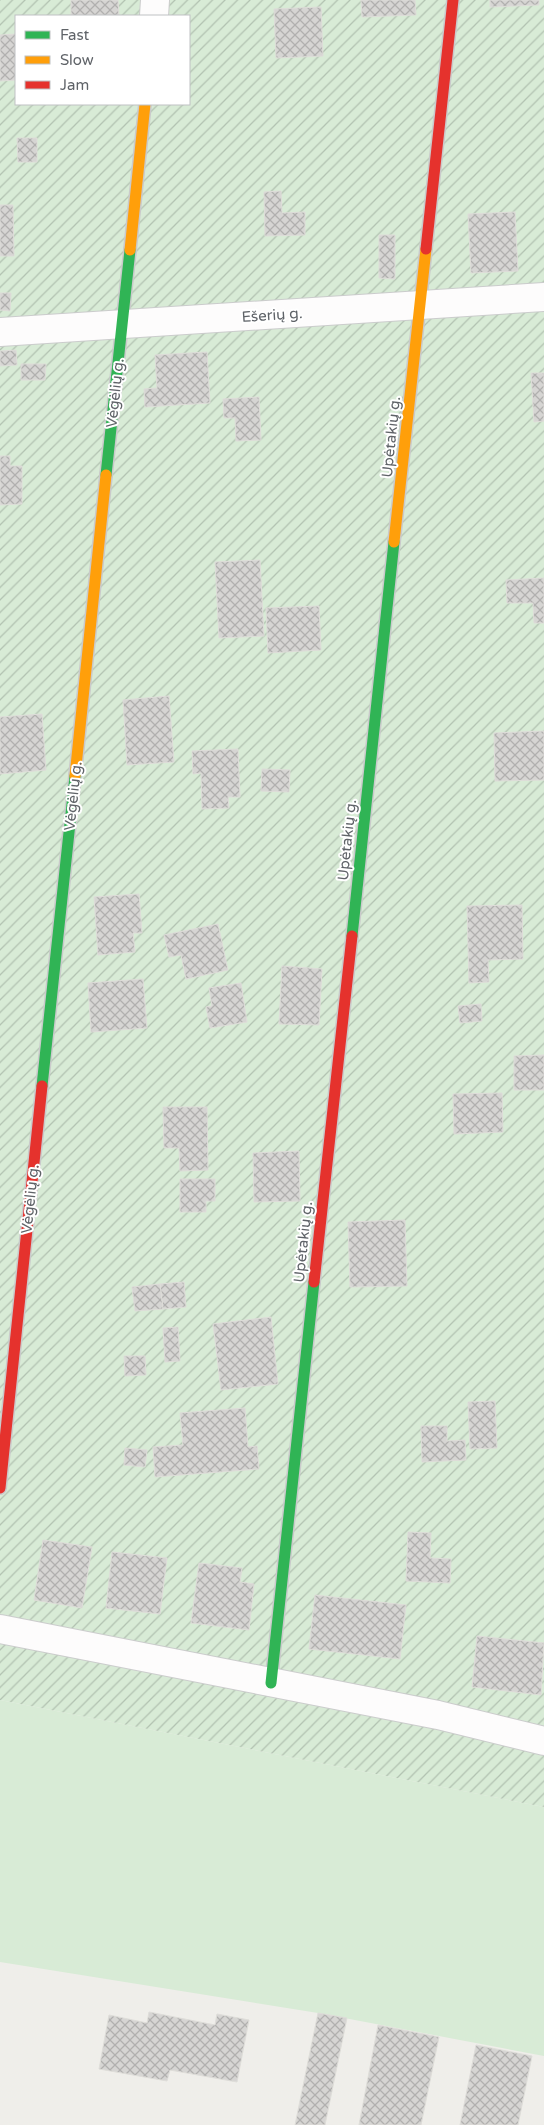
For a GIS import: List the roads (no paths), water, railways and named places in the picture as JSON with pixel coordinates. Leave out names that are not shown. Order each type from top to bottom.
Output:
[{"type":"street","points":[[154,15],[155,0]]},
{"type":"street","name":"Upėtakių g.","points":[[270,1683],[453,0]]},
{"type":"street","name":"Vėgėlių g.","points":[[0,1488],[145,105]]},
{"type":"street","name":"Ešerių g.","points":[[0,332],[544,297]]},
{"type":"street","points":[[0,1629],[438,1715],[544,1740]]}]
